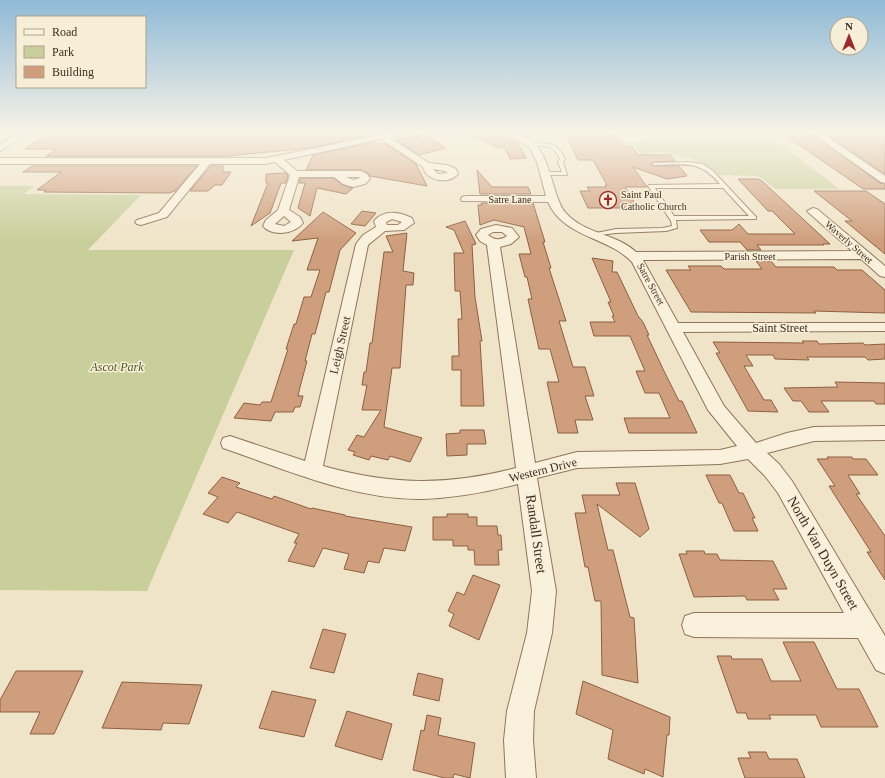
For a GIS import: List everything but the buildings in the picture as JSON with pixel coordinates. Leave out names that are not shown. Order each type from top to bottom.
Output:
[{"type":"street","points":[[141,222],[163,215],[202,168]]},
{"type":"street","points":[[288,168],[295,174],[336,174]]},
{"type":"street","name":"Satre Street","points":[[543,168],[557,209],[565,219],[572,225],[611,243],[634,256],[675,328],[718,410],[752,451]]},
{"type":"street","points":[[868,168],[885,180]]},
{"type":"street","points":[[283,211],[295,174]]},
{"type":"street","name":"Satre Lane","points":[[466,199],[553,199]]},
{"type":"street","name":"Waverly Street","points":[[813,210],[885,273]]},
{"type":"street","name":"Leigh Street","points":[[312,471],[362,244],[367,238],[382,228]]},
{"type":"street","name":"Randall Street","points":[[493,243],[528,473],[544,601],[541,623],[521,703],[519,724],[521,778]]},
{"type":"street","name":"Parish Street","points":[[634,256],[865,256]]},
{"type":"street","name":"Saint Street","points":[[675,328],[885,327]]},
{"type":"street","name":"Western Drive","points":[[230,443],[336,479],[369,486],[424,490],[473,486],[577,460],[720,457],[752,451],[787,440],[814,434],[885,433]]},
{"type":"street","name":"North Van Duyn Street","points":[[752,451],[772,470],[785,487],[885,661]]},
{"type":"street","points":[[694,625],[865,626]]},
{"type":"lane","points":[[545,174],[565,174],[563,168]]},
{"type":"lane","points":[[672,218],[754,218],[710,170],[706,168]]},
{"type":"lane","points":[[593,235],[604,232],[636,232],[671,229],[676,225],[651,186],[724,186]]},
{"type":"green space","points":[[711,168],[812,168],[839,189],[775,189],[757,176],[719,175]]},
{"type":"green space","name":"Ascot Park","points":[[0,186],[34,186],[24,194],[141,195],[88,250],[294,250],[147,591],[0,590]]},
{"type":"place","name":"Saint Paul Catholic Church","points":[[608,200]]}]
